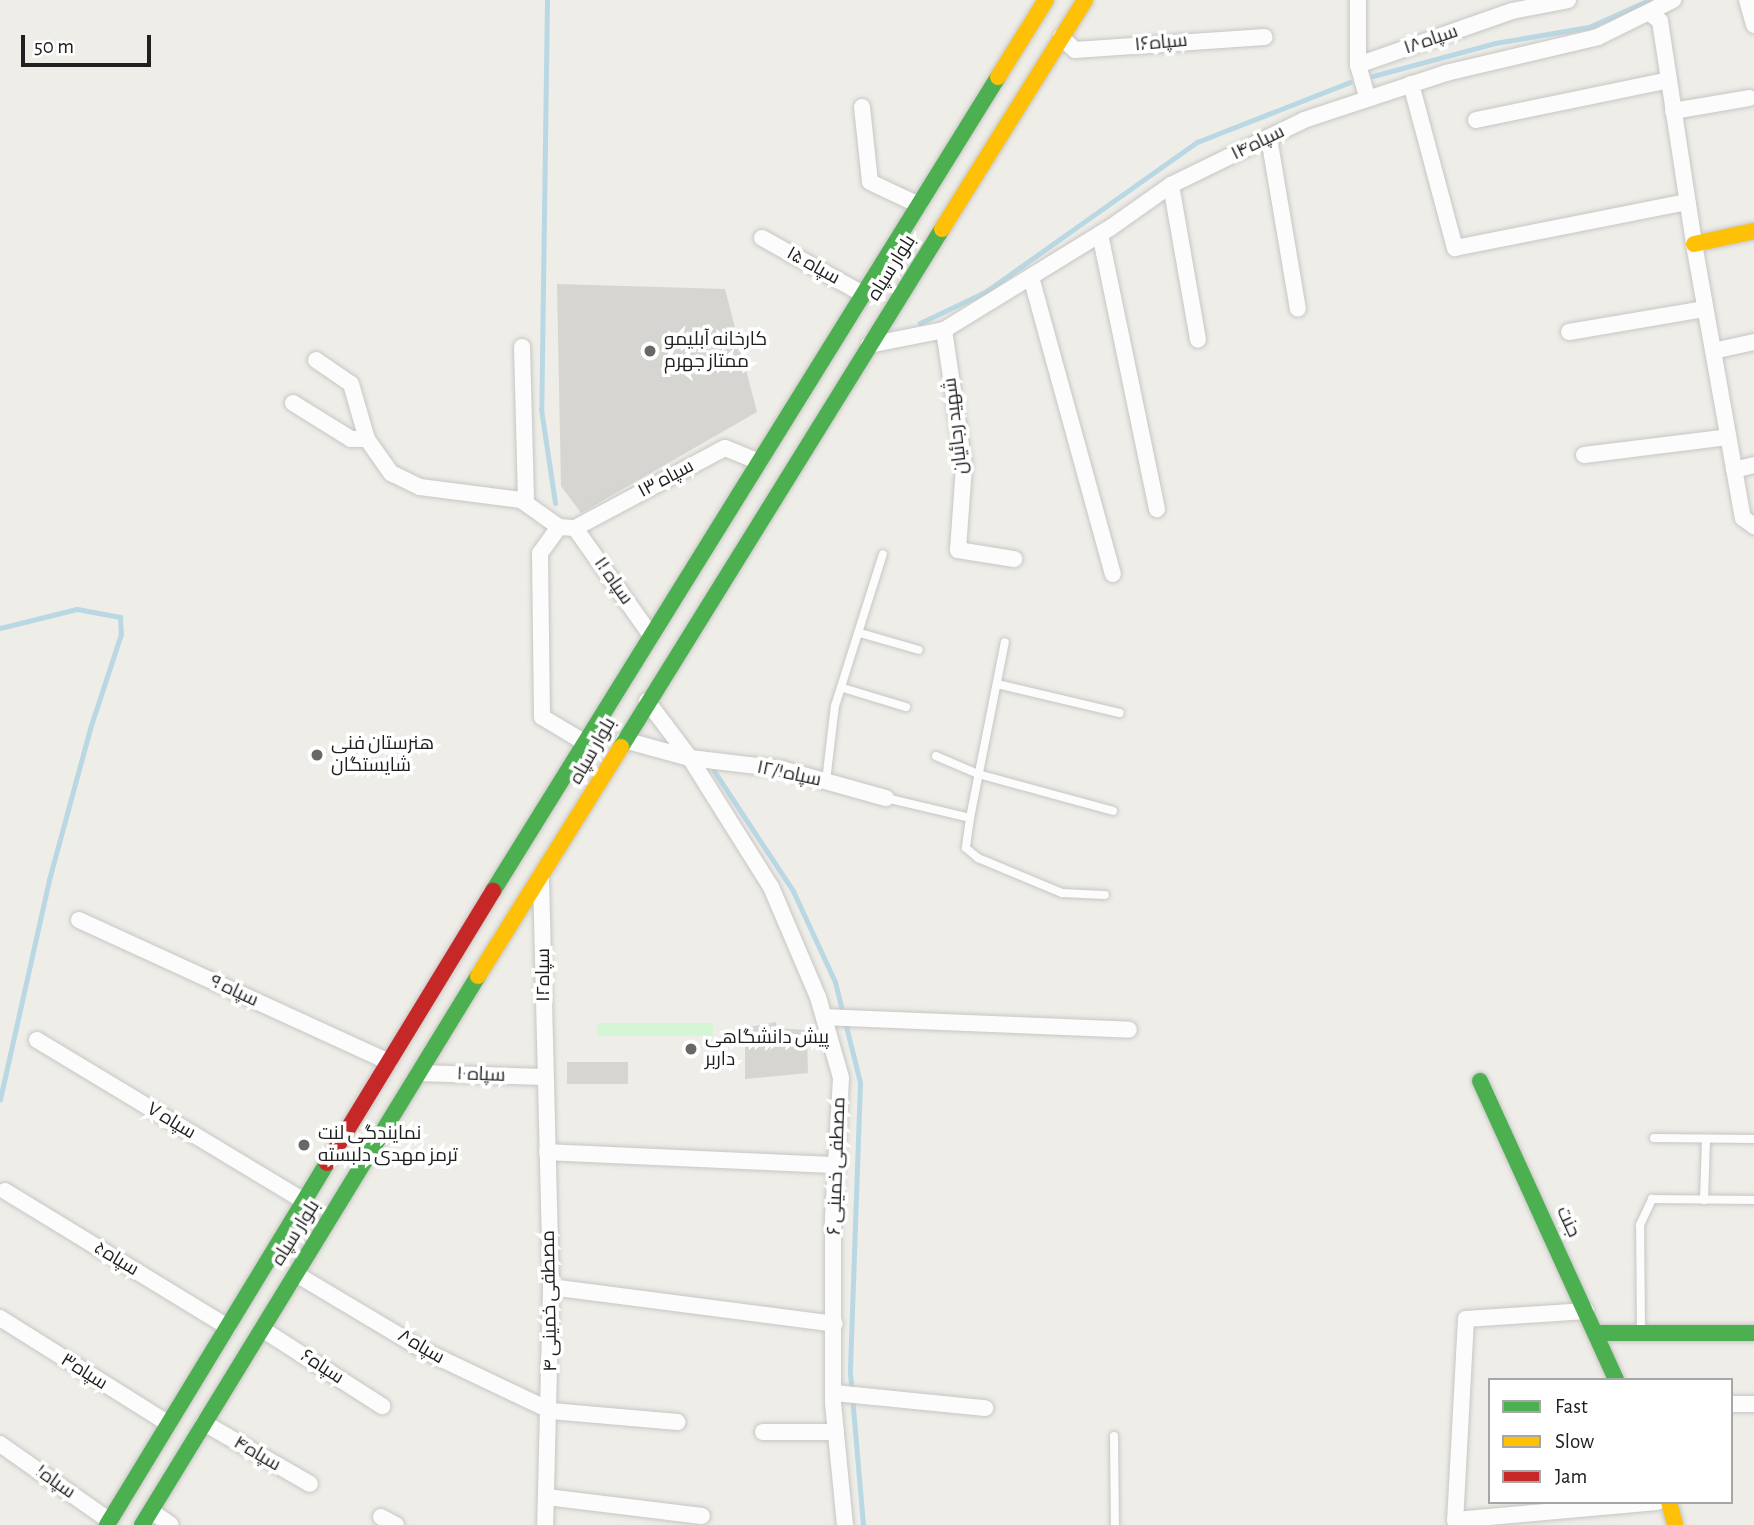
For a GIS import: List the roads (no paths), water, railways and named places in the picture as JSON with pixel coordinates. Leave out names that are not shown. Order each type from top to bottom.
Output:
[{"type":"main road","name":"بلوار سپاه","points":[[108,1523],[650,634],[1046,0]]},
{"type":"main road","name":"بلوار سپاه","points":[[142,1525],[647,701],[1085,0]]},
{"type":"main road","points":[[1693,244],[1754,231]]},
{"type":"main road","points":[[517,852],[541,873]]},
{"type":"main road","name":"جنت","points":[[1480,1081],[1615,1378]]},
{"type":"main road","points":[[1596,1333],[1754,1334]]},
{"type":"main road","points":[[1670,1504],[1675,1525]]},
{"type":"street","points":[[1358,0],[1358,65],[1367,97]]},
{"type":"street","name":"سپاه۱۸","points":[[1358,65],[1512,11],[1568,0]]},
{"type":"street","name":"سپاه۱۴","points":[[869,345],[944,330],[1100,234],[1171,185],[1269,138],[1367,97],[1598,37],[1673,0]]},
{"type":"street","points":[[1747,0],[1754,25]]},
{"type":"street","points":[[1650,13],[1660,21],[1693,244],[1743,518],[1754,526]]},
{"type":"street","name":"سپاه۱۶","points":[[1062,37],[1075,50],[1265,37]]},
{"type":"street","points":[[1476,120],[1669,80]]},
{"type":"street","points":[[1411,84],[1455,247],[1687,202]]},
{"type":"street","points":[[1673,111],[1749,98]]},
{"type":"street","points":[[862,107],[870,183],[919,205]]},
{"type":"street","points":[[1269,138],[1298,309]]},
{"type":"street","points":[[1171,185],[1198,340]]},
{"type":"street","points":[[1100,234],[1157,509]]},
{"type":"street","name":"سپاه ۱۵","points":[[762,238],[863,294]]},
{"type":"street","points":[[1031,277],[1113,574]]},
{"type":"street","points":[[1569,332],[1705,309]]},
{"type":"street","name":"شهید رجائیان","points":[[944,330],[964,466],[958,550],[1014,559]]},
{"type":"street","points":[[1713,351],[1754,342]]},
{"type":"street","points":[[316,360],[351,384],[367,439],[391,473],[420,487],[475,491],[526,503],[522,347]]},
{"type":"street","points":[[293,403],[351,439],[367,439]]},
{"type":"street","points":[[1584,455],[1728,437]]},
{"type":"street","name":"سپاه ۱۳","points":[[567,527],[725,447],[758,462]]},
{"type":"street","points":[[1734,470],[1754,466]]},
{"type":"street","name":"سپاه ۱۱","points":[[526,503],[567,527],[650,634]]},
{"type":"street","points":[[567,527],[540,553],[542,717],[584,742]]},
{"type":"street","points":[[647,701],[690,758]]},
{"type":"street","name":"سپاه۱۲/۱","points":[[624,740],[690,758],[782,769],[886,798]]},
{"type":"street","name":"مصطفی خمینی ۶","points":[[690,758],[771,887],[824,1017],[841,1078],[836,1165],[834,1393],[845,1525]]},
{"type":"street","name":"سپاه۱۲","points":[[541,873],[544,1077]]},
{"type":"street","name":"سپاه ۹","points":[[79,920],[389,1062]]},
{"type":"street","points":[[824,1017],[1129,1030]]},
{"type":"street","name":"سپاه ۷","points":[[37,1040],[304,1201]]},
{"type":"street","name":"سپاه۱۰","points":[[419,1073],[544,1077]]},
{"type":"street","name":"مصطفی خمینی ۴","points":[[544,1077],[551,1287],[551,1412],[545,1525]]},
{"type":"street","points":[[547,1152],[836,1165]]},
{"type":"street","name":"سپاه۵","points":[[5,1191],[228,1327]]},
{"type":"street","name":"سپاه۸","points":[[296,1274],[427,1352],[551,1412]]},
{"type":"street","points":[[551,1287],[835,1324]]},
{"type":"street","points":[[1586,1311],[1466,1319],[1455,1520],[1635,1504]]},
{"type":"street","name":"سپاه۳","points":[[0,1318],[169,1424]]},
{"type":"street","name":"سپاه۶","points":[[262,1329],[382,1406]]},
{"type":"street","points":[[834,1393],[985,1408]]},
{"type":"street","points":[[1733,1404],[1754,1404]]},
{"type":"street","points":[[551,1412],[678,1422]]},
{"type":"street","name":"سپاه۴","points":[[204,1423],[310,1484]]},
{"type":"street","points":[[763,1432],[836,1432]]},
{"type":"street","name":"سپاه۱","points":[[0,1444],[108,1523]]},
{"type":"street","points":[[547,1497],[702,1516]]},
{"type":"street","points":[[150,1511],[171,1525]]},
{"type":"street","points":[[381,1517],[396,1525]]},
{"type":"lane","points":[[826,781],[835,706],[843,688],[883,554]]},
{"type":"lane","points":[[860,633],[919,650]]},
{"type":"lane","points":[[1004,642],[966,848],[978,858],[1062,893],[1105,895]]},
{"type":"lane","points":[[997,684],[1121,713]]},
{"type":"lane","points":[[843,688],[906,707]]},
{"type":"lane","points":[[936,756],[978,774],[1113,811]]},
{"type":"lane","points":[[886,798],[970,818]]},
{"type":"lane","points":[[1654,1138],[1754,1139]]},
{"type":"lane","points":[[1704,1200],[1706,1139]]},
{"type":"lane","points":[[1641,1333],[1640,1225],[1652,1199],[1754,1200]]},
{"type":"lane","points":[[1114,1436],[1115,1525]]},
{"type":"waterway","points":[[547,0],[541,409],[555,503]]},
{"type":"waterway","points":[[1373,76],[1495,43],[1589,27],[1649,0]]},
{"type":"waterway","points":[[920,323],[985,292],[1197,142],[1350,82]]},
{"type":"waterway","points":[[0,628],[77,609],[120,617],[121,634],[91,725],[49,880],[0,1100]]},
{"type":"waterway","points":[[714,771],[793,891],[835,982],[860,1082],[850,1373],[863,1525]]},
{"type":"place","name":"کارخانه آبلیمو ممتاز جهرم","points":[[650,351]]},
{"type":"place","name":"هنرستان فنی شایستگان","points":[[317,755]]},
{"type":"place","name":"پیش دانشگاهی داربر","points":[[691,1049]]},
{"type":"place","name":"نمایندگی لنت ترمز مهدی دلبسته","points":[[304,1145]]}]
